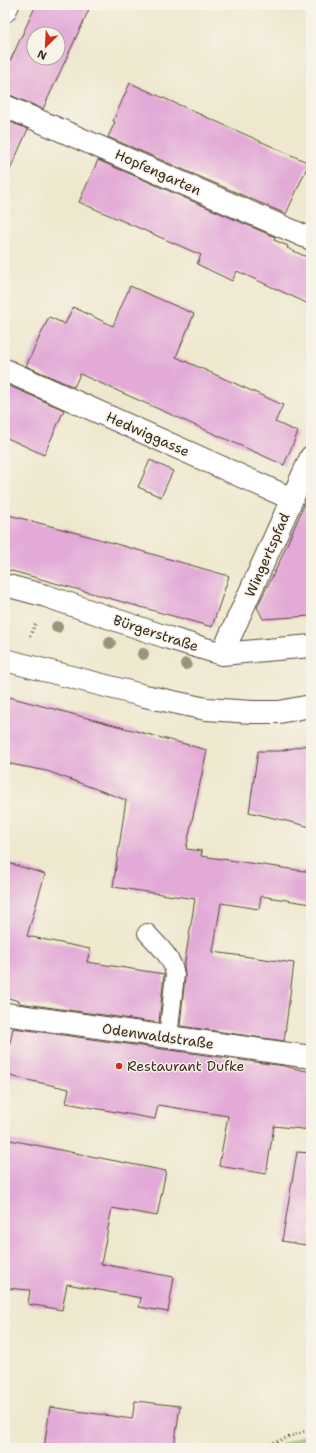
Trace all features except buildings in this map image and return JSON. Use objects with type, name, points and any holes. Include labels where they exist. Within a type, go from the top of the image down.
[{"type":"street","points":[[5,11],[8,5]]},
{"type":"street","name":"Hopfengarten","points":[[5,106],[311,239]]},
{"type":"street","name":"Hedwiggasse","points":[[5,370],[292,499]]},
{"type":"street","name":"Wingertspfad","points":[[222,654],[311,457]]},
{"type":"street","name":"Bürgerstraße","points":[[5,585],[46,596],[169,638],[222,654],[311,646]]},
{"type":"street","points":[[5,660],[145,696],[206,709],[279,712],[311,706]]},
{"type":"street","name":"Odenwaldstraße","points":[[5,1014],[311,1057]]},
{"type":"lane","points":[[147,933],[164,953],[174,968],[168,1037]]},
{"type":"path","points":[[258,1448],[311,1429]]},
{"type":"green space","points":[[311,1433],[311,1448],[274,1448]]},
{"type":"place","name":"Restaurant Dufke","points":[[119,1066]]}]
